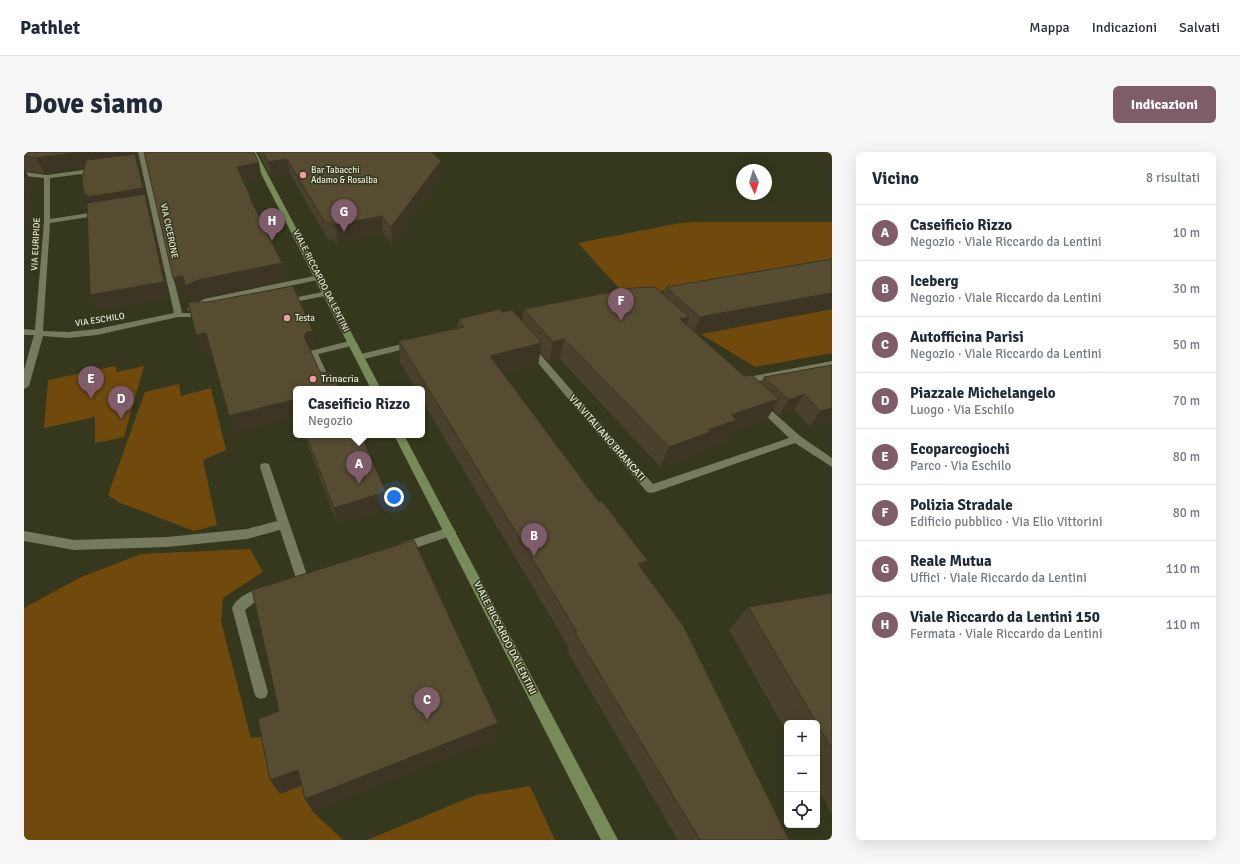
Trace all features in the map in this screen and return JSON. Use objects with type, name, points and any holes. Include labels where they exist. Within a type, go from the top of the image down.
[{"type":"main road","name":"VIALE RICCARDO DA LENTINI","points":[[253,152],[374,386]]},
{"type":"main road","name":"VIALE RICCARDO DA LENTINI","points":[[402,438],[610,840]]},
{"type":"street","name":"VIA CICERONE","points":[[141,152],[139,163],[154,204],[178,315]]},
{"type":"street","points":[[29,182],[43,177],[106,168]]},
{"type":"street","points":[[24,174],[43,177]]},
{"type":"street","name":"VIA EURIPIDE","points":[[24,386],[39,334],[47,222],[43,177]]},
{"type":"street","points":[[146,206],[154,204]]},
{"type":"street","points":[[47,222],[108,212]]},
{"type":"street","points":[[178,315],[207,301],[319,277]]},
{"type":"street","points":[[273,304],[327,293]]},
{"type":"street","points":[[178,315],[212,316]]},
{"type":"street","name":"VIA ESCHILO","points":[[24,332],[68,335],[97,332],[178,315]]},
{"type":"street","points":[[360,357],[426,341]]},
{"type":"street","name":"VIA VITALIANO BRANCATI","points":[[526,342],[652,489],[796,439]]},
{"type":"street","points":[[328,386],[313,353],[353,344]]},
{"type":"street","points":[[832,364],[734,380],[796,439],[832,463]]},
{"type":"street","points":[[265,467],[302,578]]},
{"type":"street","points":[[24,536],[74,545],[167,542],[247,534],[284,524]]},
{"type":"street","points":[[390,550],[450,532]]},
{"type":"street","points":[[289,582],[316,573]]},
{"type":"street","points":[[261,692],[238,608],[255,595],[276,587]]},
{"type":"shaded area","points":[[832,222],[832,262],[627,297],[578,243],[680,223]]},
{"type":"shaded area","points":[[832,309],[832,353],[755,367],[701,334]]},
{"type":"shaded area","points":[[115,366],[117,372],[144,366],[124,437],[95,443],[95,417],[44,428],[48,380]]},
{"type":"shaded area","points":[[179,384],[181,396],[211,388],[226,450],[203,460],[217,525],[194,531],[118,502],[108,495],[145,392]]},
{"type":"shaded area","points":[[250,549],[263,572],[223,598],[221,621],[251,738],[268,736],[306,784],[313,812],[343,840],[24,840],[24,608],[79,578],[141,554]]},
{"type":"shaded area","points":[[530,786],[555,840],[367,840],[476,795]]},
{"type":"building","points":[[24,152],[79,152],[36,158],[24,156]]},
{"type":"building","points":[[144,152],[254,152],[259,163],[237,167],[250,198],[282,263],[198,280],[185,286],[183,276],[173,278]]},
{"type":"building","points":[[263,152],[432,152],[441,161],[391,227],[382,216],[335,225],[324,221],[287,159],[268,162]]},
{"type":"building","points":[[135,154],[143,188],[87,197],[87,194],[84,195],[82,179],[86,160]]},
{"type":"building","points":[[145,194],[164,282],[90,295],[87,203]]},
{"type":"building","points":[[832,259],[832,293],[700,317],[666,287]]},
{"type":"building","points":[[293,286],[313,331],[307,332],[304,336],[320,372],[332,373],[338,386],[293,386],[293,400],[229,416],[206,333],[196,335],[188,302],[207,302]]},
{"type":"building","points":[[655,287],[689,317],[680,319],[744,376],[752,375],[779,399],[731,415],[737,420],[708,430],[710,432],[669,447],[564,339],[553,342],[524,309],[632,288]]},
{"type":"building","points":[[500,309],[502,312],[512,310],[542,343],[490,356],[599,502],[602,501],[648,561],[638,564],[684,627],[789,840],[700,840],[575,633],[577,632],[399,341],[464,327],[458,319]]},
{"type":"building","points":[[832,365],[832,408],[820,411],[804,394],[789,400],[764,377]]},
{"type":"building","points":[[307,438],[362,438],[386,492],[334,508]]},
{"type":"building","points":[[414,540],[498,723],[305,799],[298,770],[270,780],[258,719],[279,711],[252,590]]},
{"type":"building","points":[[832,593],[832,749],[820,729],[820,720],[815,720],[748,607]]},
{"type":"place","name":"Bar Tabacchi Adamo & Rosalba","points":[[303,175]]},
{"type":"place","name":"Reale Mutua","points":[[344,232]]},
{"type":"place","name":"Viale Riccardo da Lentini 150","points":[[272,241]]},
{"type":"place","name":"Testa","points":[[287,318]]},
{"type":"place","name":"Polizia Stradale","points":[[621,321]]},
{"type":"place","name":"Trinacria","points":[[313,379]]},
{"type":"place","name":"Ecoparcogiochi","points":[[91,399]]},
{"type":"place","name":"Piazzale Michelangelo","points":[[121,419]]},
{"type":"place","name":"Caseificio Rizzo","points":[[359,484]]},
{"type":"place","name":"Iceberg","points":[[534,556]]},
{"type":"place","name":"Autofficina Parisi","points":[[427,720]]}]
